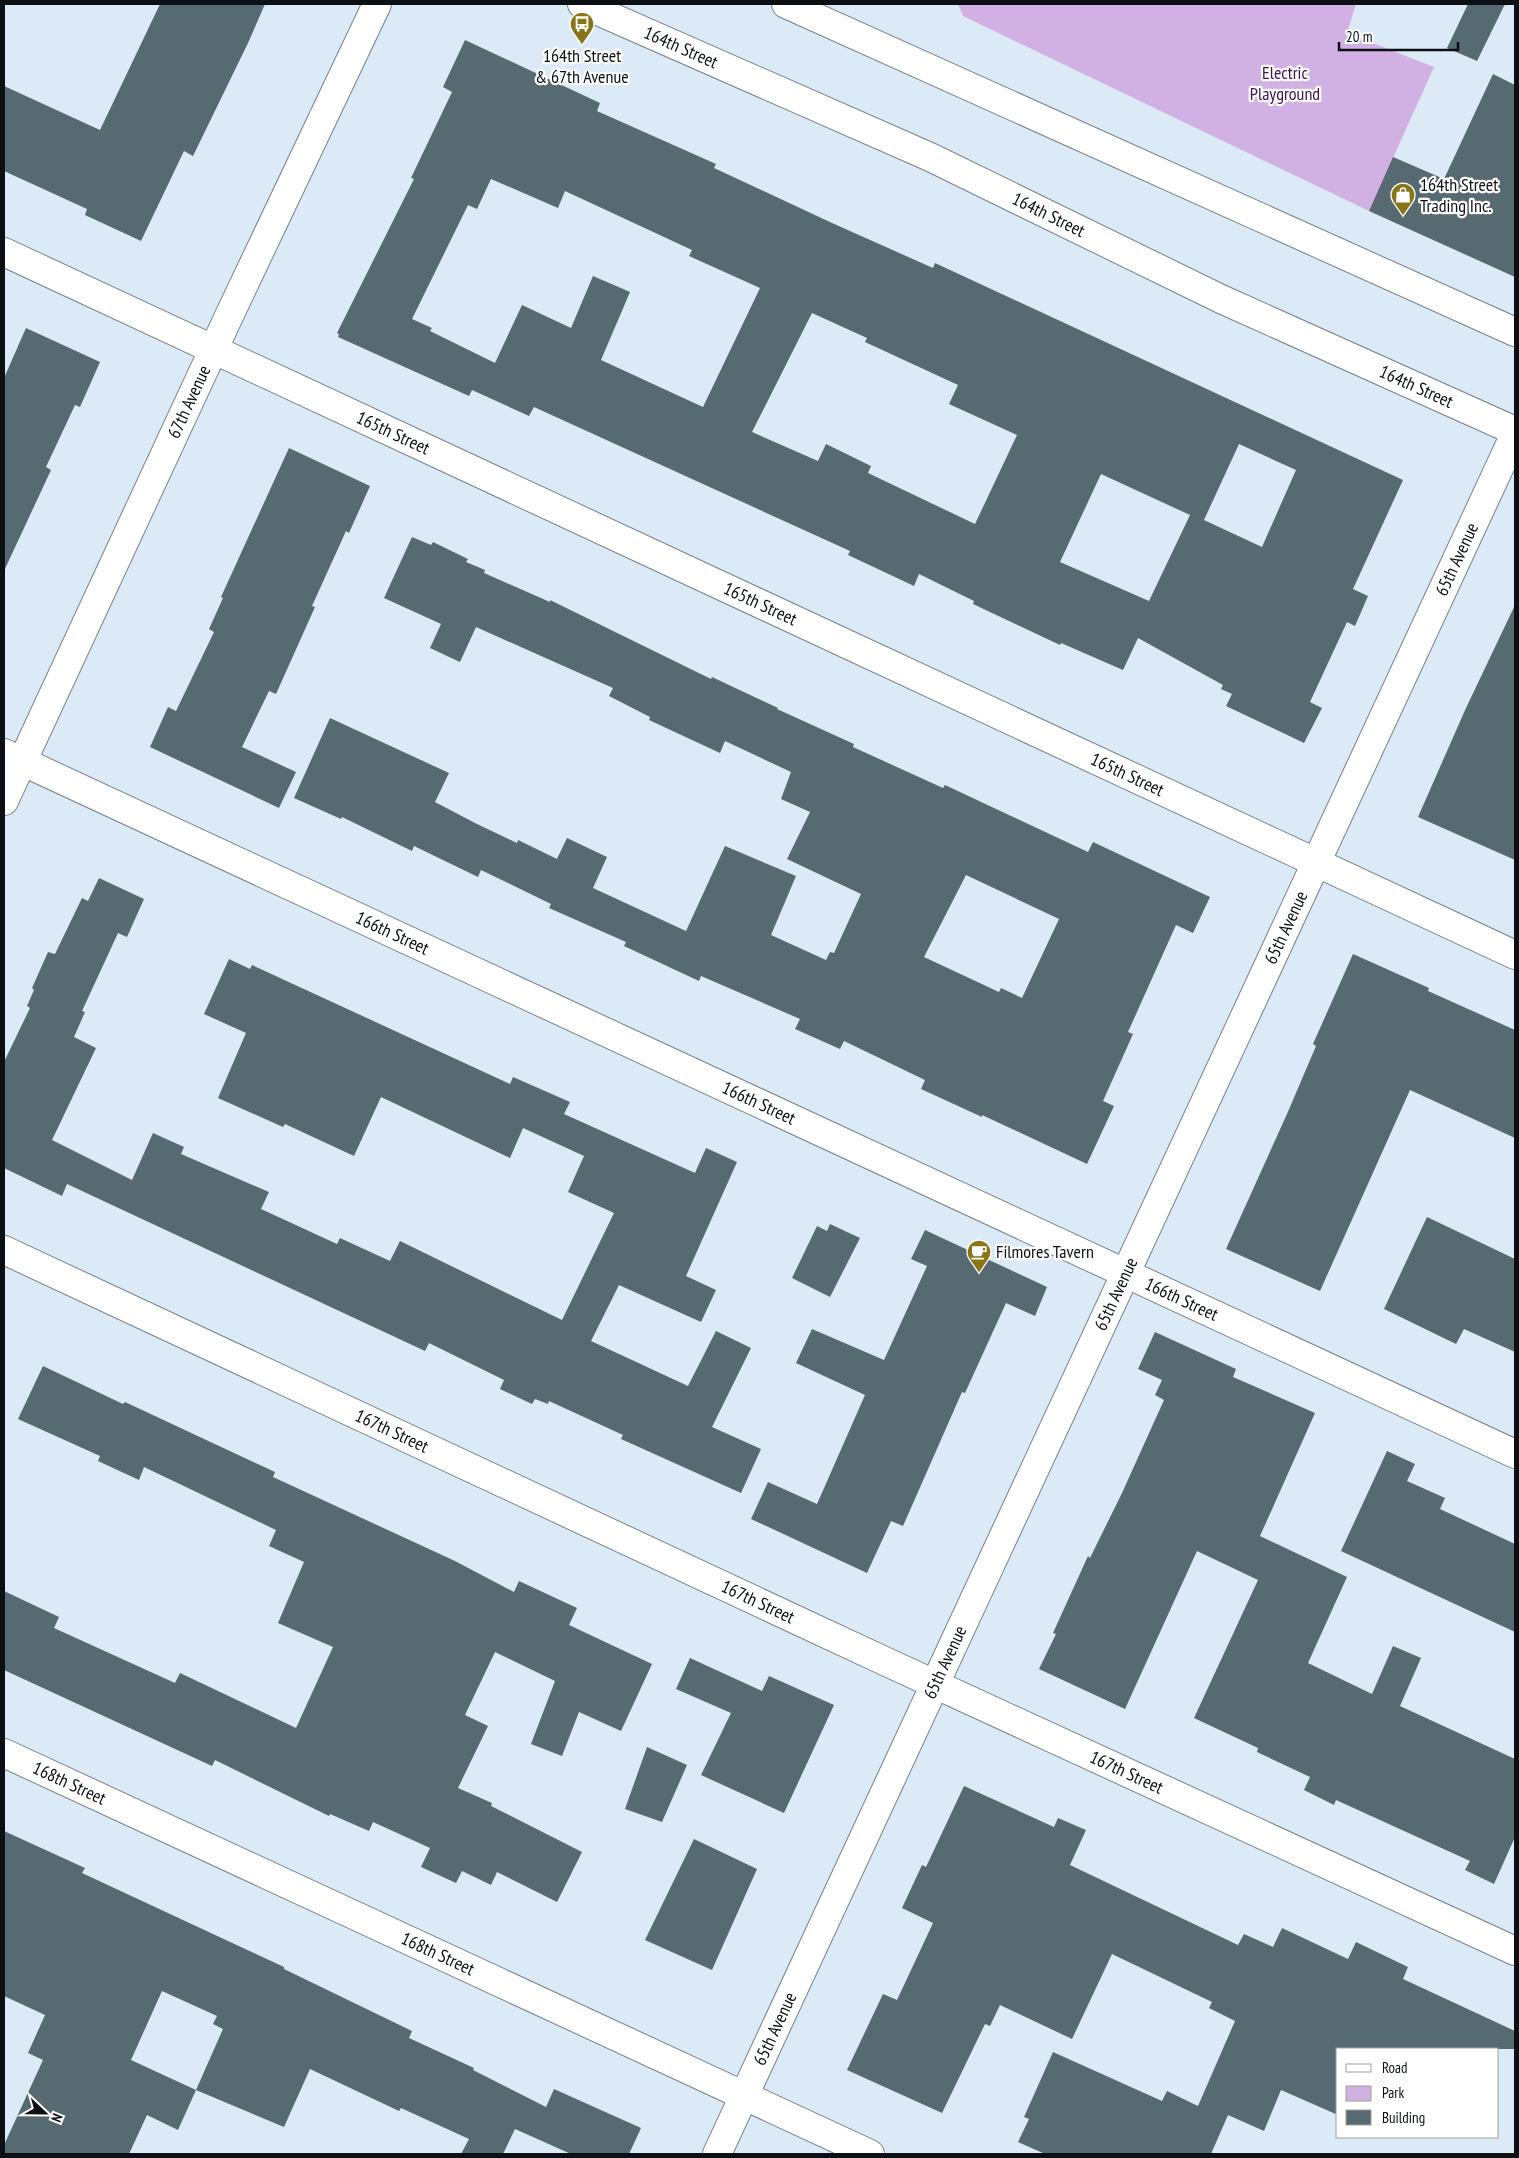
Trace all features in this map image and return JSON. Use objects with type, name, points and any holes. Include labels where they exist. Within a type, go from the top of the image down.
[{"type":"street","name":"67th Avenue","points":[[4,801],[13,757],[213,349],[377,4]]},
{"type":"street","name":"164th Street","points":[[582,4],[930,157],[1221,299],[1515,433]]},
{"type":"street","points":[[786,4],[1515,332]]},
{"type":"street","name":"165th Street","points":[[4,252],[1515,955]]},
{"type":"street","name":"65th Avenue","points":[[717,2154],[1515,433]]},
{"type":"street","name":"166th Street","points":[[13,757],[1515,1454]]},
{"type":"street","name":"167th Street","points":[[4,1250],[1515,1952]]},
{"type":"street","name":"168th Street","points":[[4,1752],[870,2154]]},
{"type":"green space","name":"Electric Playground","points":[[958,4],[1356,4],[1347,33],[1434,67],[1369,211],[963,16]]},
{"type":"building","points":[[160,4],[265,4],[193,156],[184,151],[141,241],[85,215],[87,209],[4,171],[4,86],[100,130]]},
{"type":"building","points":[[1468,4],[1505,4],[1477,61],[1447,48]]},
{"type":"building","points":[[465,40],[600,103],[597,111],[716,164],[714,168],[933,268],[935,263],[1403,480],[1353,589],[1368,596],[1355,626],[1347,622],[1310,702],[1322,708],[1304,743],[1226,706],[1232,694],[1221,689],[1223,685],[1138,638],[1123,670],[1061,643],[1060,645],[973,604],[974,601],[919,574],[914,586],[848,555],[850,551],[534,407],[529,416],[472,390],[469,396],[338,337],[339,334],[337,333],[414,179],[411,178],[452,92],[443,87]],"holes":[[[491,179],[558,208],[565,191],[692,250],[689,256],[760,288],[703,407],[601,360],[630,292],[593,276],[571,328],[522,305],[495,363],[430,331],[432,328],[412,319],[468,205],[477,209]],[[812,313],[867,338],[865,342],[958,385],[949,404],[1017,435],[975,524],[868,473],[871,466],[826,444],[818,461],[752,432]],[[1239,444],[1296,470],[1262,547],[1204,520]],[[1101,474],[1190,515],[1149,601],[1060,562]]]},
{"type":"building","points":[[1493,74],[1515,85],[1515,277],[1369,211],[1393,157],[1444,179]]},
{"type":"building","points":[[26,328],[100,362],[80,407],[75,405],[46,467],[51,470],[4,571],[4,378]]},
{"type":"building","points":[[289,448],[370,486],[349,533],[346,531],[312,606],[315,607],[276,694],[269,691],[242,747],[296,772],[279,808],[150,747],[168,707],[176,711],[214,632],[209,629],[223,598],[221,597]]},
{"type":"building","points":[[412,537],[431,545],[433,542],[468,559],[466,562],[485,570],[484,573],[550,602],[550,600],[711,679],[712,677],[854,744],[853,747],[943,788],[945,785],[1088,852],[1093,842],[1210,897],[1193,933],[1176,925],[1128,1032],[1133,1034],[1103,1101],[1114,1106],[1087,1164],[921,1089],[925,1080],[844,1041],[840,1049],[795,1029],[800,1019],[701,976],[699,981],[624,946],[626,942],[549,908],[551,904],[481,870],[478,877],[414,846],[412,851],[342,817],[341,819],[294,798],[330,718],[449,773],[435,802],[475,823],[517,843],[518,840],[557,859],[567,838],[607,857],[593,888],[686,931],[725,846],[796,876],[771,935],[826,960],[830,952],[834,953],[861,894],[787,859],[810,812],[781,799],[791,772],[725,741],[720,753],[649,720],[650,717],[609,696],[613,688],[476,627],[460,662],[430,648],[441,624],[384,598]],"holes":[[[966,875],[1059,919],[1022,998],[1001,988],[999,992],[924,957]]]},
{"type":"building","points":[[1515,605],[1515,860],[1418,817],[1466,708]]},
{"type":"building","points":[[99,878],[144,899],[127,937],[118,933],[82,1011],[85,1012],[74,1037],[96,1048],[52,1140],[132,1180],[153,1133],[184,1147],[181,1154],[269,1192],[261,1209],[337,1244],[340,1238],[390,1261],[400,1241],[562,1320],[614,1213],[568,1192],[584,1156],[523,1128],[510,1158],[381,1097],[354,1156],[285,1124],[283,1127],[218,1098],[246,1033],[204,1014],[229,959],[250,969],[252,965],[510,1084],[513,1077],[570,1102],[564,1114],[695,1173],[706,1148],[737,1162],[686,1276],[716,1290],[701,1322],[619,1285],[591,1341],[688,1386],[716,1331],[751,1348],[712,1427],[761,1449],[741,1493],[621,1439],[623,1435],[549,1401],[548,1404],[535,1399],[532,1404],[500,1389],[504,1380],[429,1343],[425,1351],[67,1184],[62,1196],[4,1168],[4,1062],[30,1008],[27,1006],[34,990],[32,988],[48,952],[55,954],[82,898],[88,901]]},
{"type":"building","points":[[1353,954],[1429,988],[1428,991],[1515,1030],[1515,1138],[1410,1090],[1320,1291],[1226,1249],[1287,1114],[1316,1046],[1313,1044]]},
{"type":"building","points":[[1427,1217],[1515,1259],[1515,1352],[1464,1329],[1456,1344],[1384,1309]]},
{"type":"building","points":[[830,1224],[860,1238],[830,1297],[792,1278],[817,1226],[827,1231]]},
{"type":"building","points":[[925,1230],[1047,1287],[1035,1316],[1006,1303],[965,1393],[962,1392],[903,1526],[891,1521],[867,1573],[751,1519],[768,1482],[817,1504],[865,1395],[796,1363],[812,1329],[884,1360],[927,1266],[911,1259]]},
{"type":"building","points":[[1155,1332],[1236,1369],[1233,1377],[1315,1413],[1260,1536],[1347,1577],[1308,1663],[1372,1694],[1393,1646],[1421,1658],[1400,1706],[1515,1759],[1515,1837],[1494,1884],[1465,1870],[1470,1861],[1336,1800],[1334,1805],[1304,1790],[1310,1777],[1257,1752],[1258,1748],[1194,1718],[1258,1580],[1197,1551],[1125,1709],[1039,1669],[1056,1634],[1053,1633],[1088,1556],[1090,1558],[1122,1493],[1164,1400],[1155,1395],[1162,1380],[1138,1369]]},
{"type":"building","points":[[43,1366],[275,1472],[273,1477],[455,1561],[514,1592],[519,1581],[577,1608],[569,1625],[652,1664],[621,1731],[579,1712],[562,1756],[531,1744],[555,1681],[495,1652],[465,1715],[488,1726],[458,1788],[492,1803],[491,1806],[582,1852],[557,1902],[497,1872],[491,1885],[462,1871],[456,1883],[421,1867],[430,1848],[373,1822],[369,1831],[330,1814],[329,1816],[215,1760],[212,1766],[4,1670],[4,1591],[59,1617],[54,1628],[175,1683],[180,1673],[296,1728],[333,1647],[278,1623],[304,1562],[269,1546],[276,1530],[144,1467],[139,1480],[98,1461],[100,1456],[18,1419]]},
{"type":"building","points":[[1387,1451],[1415,1464],[1407,1481],[1445,1498],[1440,1509],[1515,1544],[1515,1632],[1341,1551]]},
{"type":"building","points":[[690,1658],[762,1691],[769,1676],[834,1705],[784,1813],[701,1775],[731,1713],[676,1689]]},
{"type":"building","points":[[647,1747],[687,1765],[662,1822],[625,1809]]},
{"type":"building","points":[[964,1786],[1054,1827],[1058,1818],[1086,1830],[1070,1865],[1238,1945],[1244,1934],[1273,1947],[1282,1928],[1348,1959],[1356,1942],[1408,1967],[1403,1979],[1515,2031],[1515,2049],[1336,2048],[1336,2114],[1281,2090],[1264,2131],[1228,2115],[1211,2154],[1045,2154],[1018,2142],[1029,2119],[1024,2117],[1053,2052],[1162,2101],[1167,2091],[1198,2106],[1235,2021],[1209,2008],[1212,2002],[1112,1954],[1072,2039],[1000,2005],[990,2026],[985,2024],[942,2113],[847,2070],[883,1994],[897,2000],[933,1923],[902,1908],[922,1865],[926,1867]]},
{"type":"building","points":[[4,1831],[85,1868],[82,1873],[284,1967],[284,1969],[412,2031],[409,2038],[474,2068],[473,2070],[546,2107],[554,2089],[641,2128],[629,2154],[571,2154],[515,2129],[503,2154],[461,2154],[469,2139],[401,2108],[399,2111],[310,2069],[284,2127],[196,2090],[178,2130],[147,2115],[129,2154],[4,2154],[4,2145],[43,2060],[28,2053],[45,2015],[4,1996]],"holes":[[[162,1991],[217,2016],[213,2024],[223,2029],[196,2090],[131,2060]]]},
{"type":"building","points":[[694,1839],[757,1869],[712,1970],[645,1940]]},
{"type":"place","name":"164th Street & 67th Avenue","points":[[582,45]]},
{"type":"place","name":"164th Street Trading Inc.","points":[[1403,216]]},
{"type":"place","name":"Filmores Tavern","points":[[979,1273]]}]
